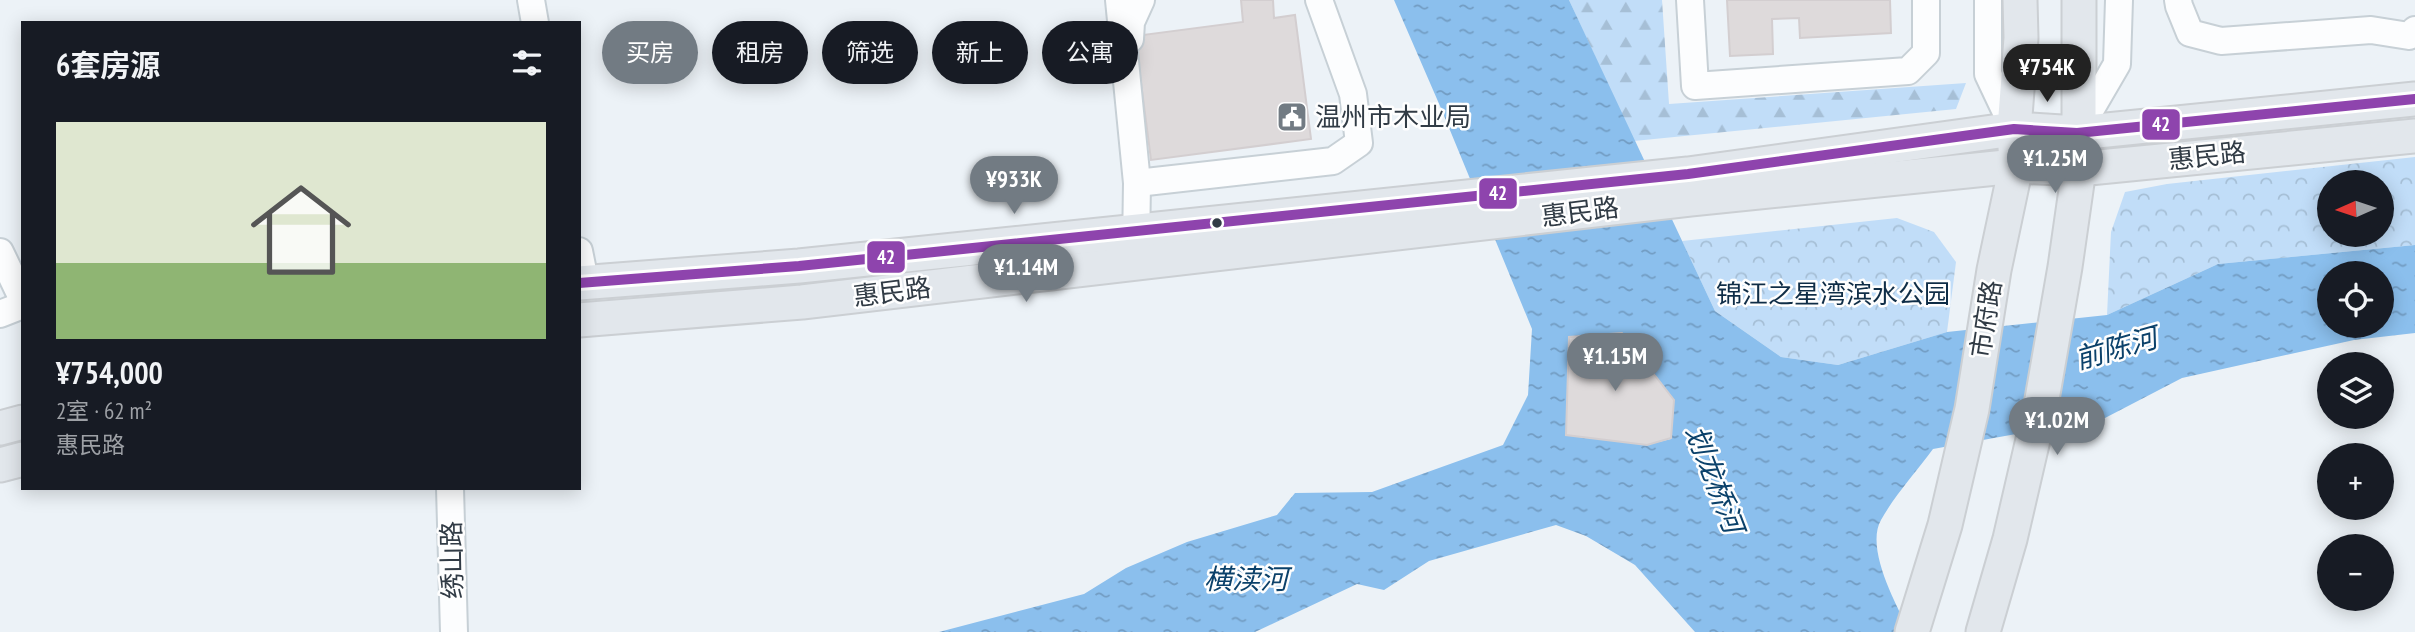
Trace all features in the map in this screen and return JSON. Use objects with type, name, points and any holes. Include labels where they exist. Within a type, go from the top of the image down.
[{"type":"main road","name":"市府路","points":[[1912,632],[1945,526],[1972,409],[1994,270],[2016,166],[2014,130],[2021,38],[2020,0]]},
{"type":"main road","points":[[1983,632],[2010,539],[2041,405],[2079,169],[2079,0]]},
{"type":"main road","name":"惠民路","points":[[1689,187],[2014,130],[2077,132],[2415,99]]},
{"type":"main road","name":"惠民路","points":[[581,272],[799,266],[1136,231],[1459,212],[1689,187],[2016,166],[2079,169],[2415,136]]},
{"type":"main road","name":"惠民路","points":[[581,320],[802,302],[1136,264],[1459,212]]},
{"type":"main road","points":[[0,428],[21,423]]},
{"type":"main road","points":[[0,465],[21,460]]},
{"type":"street","points":[[531,0],[535,21]]},
{"type":"street","points":[[1119,0],[1137,183],[1136,264]]},
{"type":"street","points":[[1129,100],[1131,22],[1142,0]]},
{"type":"street","points":[[1137,183],[1333,161],[1359,143],[1353,94],[1319,0]]},
{"type":"street","points":[[1690,0],[1695,86],[1908,71],[1926,53],[1926,0]]},
{"type":"street","points":[[1988,0],[1988,74],[2014,130]]},
{"type":"street","points":[[2077,132],[2117,64],[2119,0]]},
{"type":"street","points":[[2178,0],[2190,33],[2221,41],[2371,30],[2409,36],[2415,30]]},
{"type":"street","points":[[0,252],[21,299]]},
{"type":"street","points":[[0,314],[21,304]]},
{"type":"street","name":"绣山路","points":[[450,490],[454,632]]},
{"type":"green space","points":[[1569,0],[1662,0],[1669,104],[1966,83],[1956,109],[1634,141]]},
{"type":"green space","points":[[2415,157],[2415,245],[2218,264],[2107,315],[2111,232],[2125,192],[2167,184]]},
{"type":"green space","name":"锦江之星湾滨水公园","points":[[1897,218],[1934,232],[1956,262],[1947,332],[1838,365],[1781,357],[1715,311],[1682,241]]},
{"type":"water","points":[[1394,0],[1569,0],[1715,311],[1781,357],[1838,365],[1947,332],[2107,315],[2218,264],[2415,245],[2415,333],[2394,335],[2394,261],[2317,261],[2317,338],[2371,338],[2182,378],[2105,418],[1933,449],[1893,502],[1881,520],[1877,532],[1879,561],[1910,632],[1695,632],[1635,565],[1586,536],[1556,525],[1429,561],[1384,590],[1357,584],[1255,632],[939,632],[1084,594],[1126,568],[1187,542],[1277,515],[1295,493],[1372,492],[1503,445],[1528,395],[1532,329]],"holes":[[[1622,333],[1674,400],[1671,439],[1646,445],[1566,435],[1569,338]]]},
{"type":"building","points":[[1241,0],[1273,0],[1274,18],[1295,15],[1311,139],[1151,160],[1138,59],[1138,36],[1243,22]]},
{"type":"building","points":[[1727,0],[1890,0],[1891,33],[1800,38],[1799,18],[1772,19],[1773,54],[1730,56]]},
{"type":"building","points":[[1622,333],[1674,400],[1671,438],[1647,445],[1566,435],[1569,337]]},
{"type":"transit line","name":"42","points":[[581,283],[799,266],[1688,174],[2014,129],[2077,133],[2415,99]]},
{"type":"place","name":"温州市木业局","points":[[1292,117]]},
{"type":"water label","name":"前陈河","points":[[2116,348]]},
{"type":"water label","name":"划龙桥河","points":[[1715,479]]},
{"type":"water label","name":"横渎河","points":[[1246,579]]}]
